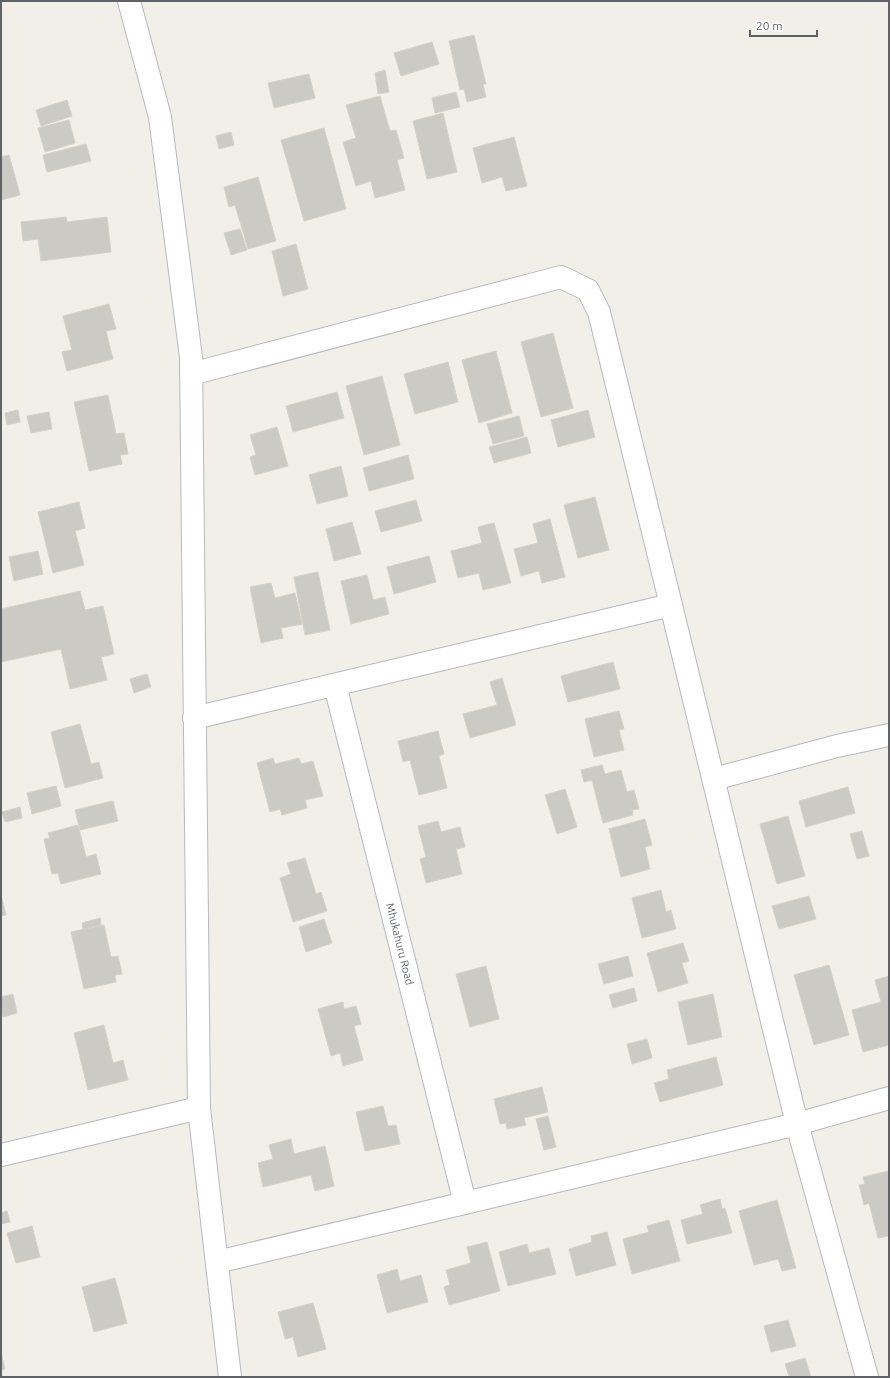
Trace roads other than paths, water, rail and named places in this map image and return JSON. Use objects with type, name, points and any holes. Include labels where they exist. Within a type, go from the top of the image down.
[{"type":"street","points":[[129,1],[160,117],[190,350],[199,1108],[230,1377]]},
{"type":"street","points":[[191,374],[561,276],[588,290],[599,312],[797,1124],[867,1377]]},
{"type":"street","points":[[194,718],[671,605]]},
{"type":"street","name":"Mhukahuru Road","points":[[335,685],[465,1203]]},
{"type":"street","points":[[714,779],[837,746],[889,735]]},
{"type":"street","points":[[217,1262],[797,1124],[889,1098]]},
{"type":"street","points":[[1,1155],[199,1108]]}]
